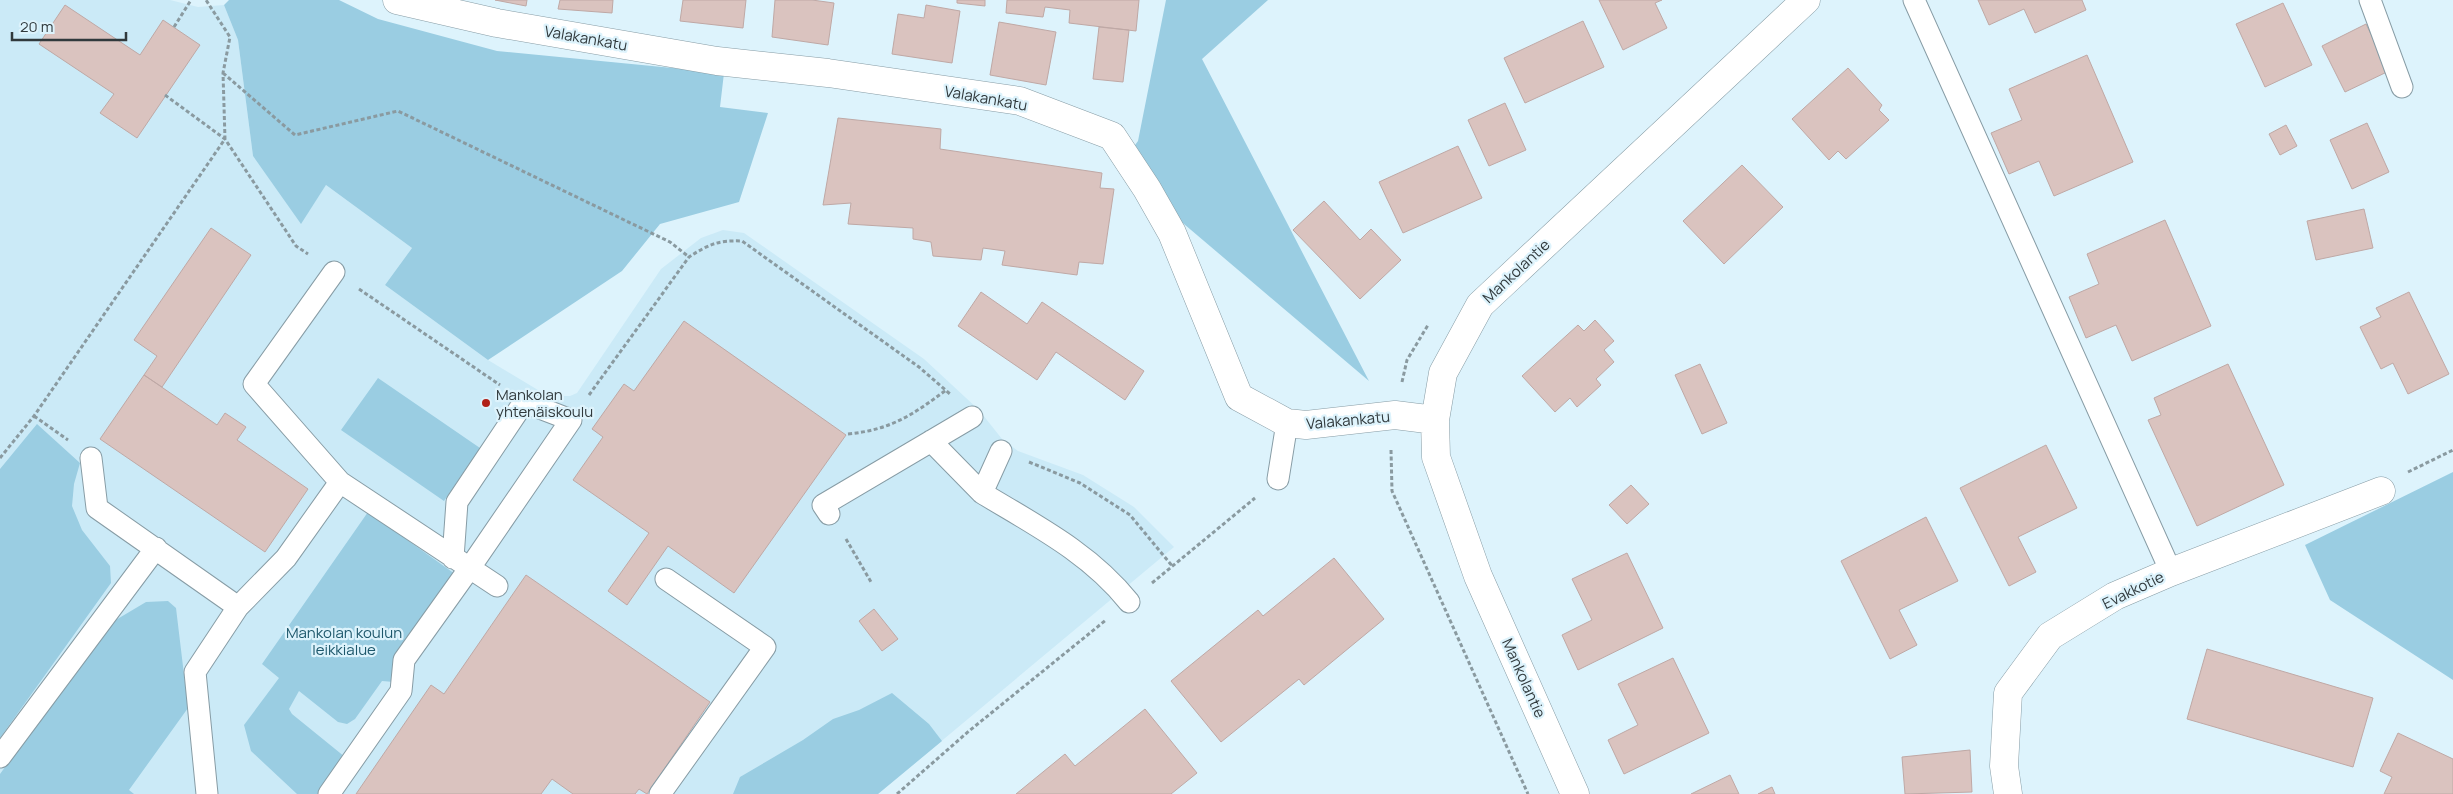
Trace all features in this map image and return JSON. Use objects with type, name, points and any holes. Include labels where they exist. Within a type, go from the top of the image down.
[{"type":"street","name":"Valakankatu","points":[[397,0],[497,23],[717,61],[828,73],[1020,101],[1112,136],[1147,189],[1172,233],[1239,397],[1287,423],[1306,425],[1395,415],[1435,420]]},
{"type":"street","name":"Mankolantie","points":[[1575,794],[1478,576],[1436,457],[1435,420],[1443,372],[1480,305],[1806,0]]},
{"type":"street","name":"Evakkotie","points":[[2008,794],[2004,766],[2008,694],[2050,636],[2115,596],[2171,572],[2381,491]]},
{"type":"lane","points":[[1914,0],[2171,572]]},
{"type":"lane","points":[[2370,0],[2402,87]]},
{"type":"lane","points":[[334,272],[254,384],[340,482],[497,586]]},
{"type":"lane","points":[[329,794],[401,691],[404,660],[461,563],[571,420],[524,402],[458,502],[461,563]]},
{"type":"lane","points":[[829,514],[823,505],[972,417]]},
{"type":"lane","points":[[1278,479],[1287,423]]},
{"type":"lane","points":[[931,440],[982,493],[1075,549],[1113,582],[1129,602]]},
{"type":"lane","points":[[982,493],[1001,451]]},
{"type":"lane","points":[[91,458],[97,508],[238,606]]},
{"type":"lane","points":[[207,794],[195,672],[238,606],[286,558],[340,482]]},
{"type":"lane","points":[[0,757],[156,548]]},
{"type":"lane","points":[[660,794],[765,647],[666,579]]},
{"type":"path","points":[[174,27],[191,0]]},
{"type":"path","points":[[0,458],[34,416],[225,140],[223,73],[230,37],[206,0]]},
{"type":"path","points":[[223,73],[294,135],[398,111],[670,242],[689,257]]},
{"type":"path","points":[[166,95],[225,140],[296,246],[524,402]]},
{"type":"path","points":[[571,420],[689,257],[706,246],[723,240],[742,241],[919,367],[946,390],[972,417]]},
{"type":"path","points":[[1431,322],[1407,360],[1395,415],[1391,448],[1392,491],[1528,794]]},
{"type":"path","points":[[848,434],[882,429],[926,405],[946,390]]},
{"type":"path","points":[[34,416],[67,439]]},
{"type":"path","points":[[2381,491],[2416,466],[2453,450]]},
{"type":"path","points":[[1001,451],[1080,482],[1130,515],[1173,567]]},
{"type":"path","points":[[847,540],[871,582]]},
{"type":"path","points":[[905,788],[908,794]]},
{"type":"shaded area","name":"Mankolan yhtenäiskoulu","points":[[0,0],[170,0],[198,7],[224,5],[238,40],[253,156],[301,223],[326,185],[412,248],[385,285],[488,360],[538,390],[557,396],[570,396],[577,393],[661,269],[701,238],[723,230],[744,233],[924,359],[979,410],[1002,439],[1018,451],[1083,475],[1134,507],[1174,547],[878,794],[0,794]]},
{"type":"green space","points":[[229,0],[339,0],[378,19],[497,51],[724,73],[720,107],[768,113],[739,202],[660,224],[622,271],[488,360],[385,285],[412,248],[326,185],[301,224],[253,156],[238,40],[224,5]]},
{"type":"green space","points":[[1166,0],[1268,0],[1202,59],[1369,381],[1118,168],[1138,141]]},
{"type":"green space","points":[[378,378],[480,448],[444,501],[341,430]]},
{"type":"green space","points":[[37,424],[80,463],[74,484],[72,506],[82,530],[110,566],[111,583],[0,738],[0,469]]},
{"type":"green space","points":[[2453,472],[2453,680],[2330,600],[2305,545]]},
{"type":"green space","name":"Mankolan koulun leikkialue","points":[[368,512],[455,574],[394,682],[382,681],[355,719],[347,724],[338,722],[299,691],[289,709],[292,714],[345,757],[320,794],[297,794],[251,751],[244,725],[279,678],[262,664]]},
{"type":"green space","points":[[168,601],[176,608],[188,708],[129,790],[134,794],[0,794],[0,774],[109,624],[146,602]]},
{"type":"green space","points":[[892,693],[929,724],[942,741],[878,794],[733,794],[740,777],[803,740],[833,719],[859,710]]},
{"type":"building","points":[[495,0],[527,0],[526,6]]},
{"type":"building","points":[[560,0],[613,0],[612,13],[558,9]]},
{"type":"building","points":[[683,0],[746,0],[743,28],[680,21]]},
{"type":"building","points":[[775,0],[812,0],[834,3],[828,45],[772,37]]},
{"type":"building","points":[[957,0],[985,0],[985,6],[957,3]]},
{"type":"building","points":[[1007,0],[1139,0],[1136,31],[1069,23],[1070,10],[1045,7],[1043,17],[1006,13]]},
{"type":"building","points":[[1599,0],[1662,0],[1655,3],[1667,28],[1623,50]]},
{"type":"building","points":[[1978,0],[2082,0],[2086,10],[2035,33],[2024,9],[1989,25]]},
{"type":"building","points":[[2283,3],[2312,65],[2265,87],[2236,24]]},
{"type":"building","points":[[65,5],[140,55],[163,20],[200,45],[137,138],[100,113],[114,94],[39,44]]},
{"type":"building","points":[[926,5],[960,11],[952,63],[892,54],[898,14],[924,18]]},
{"type":"building","points":[[1583,21],[1604,67],[1525,103],[1504,58]]},
{"type":"building","points":[[999,22],[1056,32],[1046,85],[990,75]]},
{"type":"building","points":[[2366,24],[2389,71],[2345,92],[2322,46]]},
{"type":"building","points":[[1099,27],[1129,30],[1123,82],[1093,79]]},
{"type":"building","points":[[2087,55],[2133,162],[2054,196],[2039,161],[2009,174],[1991,133],[2022,120],[2009,89]]},
{"type":"building","points":[[1848,68],[1882,105],[1879,110],[1889,120],[1846,159],[1838,151],[1829,160],[1792,119]]},
{"type":"building","points":[[1505,103],[1526,150],[1489,166],[1468,120]]},
{"type":"building","points":[[838,118],[941,129],[940,149],[1102,173],[1100,188],[1114,189],[1103,264],[1079,262],[1077,275],[1002,265],[1005,251],[983,248],[981,260],[933,256],[931,242],[913,239],[913,228],[848,224],[851,203],[823,205]]},
{"type":"building","points":[[2367,123],[2389,172],[2352,189],[2330,140]]},
{"type":"building","points":[[2286,125],[2297,146],[2280,155],[2269,134]]},
{"type":"building","points":[[1458,146],[1482,198],[1403,233],[1379,182]]},
{"type":"building","points":[[1742,165],[1783,207],[1724,264],[1683,221]]},
{"type":"building","points":[[1324,201],[1360,240],[1371,229],[1401,260],[1360,299],[1293,230]]},
{"type":"building","points":[[2364,209],[2373,248],[2316,260],[2307,221]]},
{"type":"building","points":[[2165,220],[2211,326],[2132,361],[2116,325],[2086,338],[2069,297],[2099,284],[2087,254]]},
{"type":"building","points":[[211,228],[251,255],[162,387],[144,375],[157,356],[134,340]]},
{"type":"building","points":[[981,292],[1027,324],[1042,302],[1144,371],[1125,400],[1056,352],[1037,380],[958,326]]},
{"type":"building","points":[[2409,292],[2449,374],[2408,394],[2393,363],[2381,369],[2360,327],[2381,317],[2376,308]]},
{"type":"building","points":[[1595,320],[1614,341],[1604,350],[1614,362],[1596,379],[1601,385],[1577,407],[1570,398],[1555,412],[1522,376],[1578,325],[1584,331]]},
{"type":"building","points":[[684,321],[846,435],[734,593],[668,546],[627,605],[608,591],[649,533],[573,480],[603,437],[592,429],[624,384],[634,391]]},
{"type":"building","points":[[1700,364],[1727,423],[1702,434],[1675,375]]},
{"type":"building","points":[[2228,364],[2284,485],[2197,526],[2148,420],[2161,415],[2154,398]]},
{"type":"building","points":[[144,375],[217,425],[225,413],[246,427],[237,440],[308,489],[265,552],[100,439]]},
{"type":"building","points":[[2046,445],[2077,508],[2018,537],[2036,572],[2009,586],[1960,488]]},
{"type":"building","points":[[1631,485],[1649,504],[1627,524],[1609,505]]},
{"type":"building","points":[[1926,517],[1958,581],[1899,610],[1917,645],[1890,659],[1841,561]]},
{"type":"building","points":[[1627,553],[1663,628],[1578,670],[1562,635],[1592,620],[1572,579]]},
{"type":"building","points":[[1334,558],[1384,619],[1304,685],[1299,679],[1221,742],[1171,681],[1258,610],[1263,616]]},
{"type":"building","points":[[526,575],[710,702],[647,794],[639,789],[635,794],[573,794],[552,779],[541,794],[356,794],[431,685],[444,694]]},
{"type":"building","points":[[874,609],[898,639],[882,651],[859,621]]},
{"type":"building","points":[[2207,649],[2373,698],[2353,767],[2187,719]]},
{"type":"building","points":[[1673,658],[1709,733],[1624,774],[1608,740],[1638,725],[1618,684]]},
{"type":"building","points":[[1145,709],[1197,773],[1171,794],[1016,794],[1065,754],[1075,766]]},
{"type":"building","points":[[2398,733],[2453,759],[2453,794],[2384,794],[2392,777],[2380,771]]},
{"type":"building","points":[[1970,750],[1972,792],[1905,794],[1902,757]]},
{"type":"building","points":[[1730,775],[1739,794],[1691,794]]},
{"type":"building","points":[[1772,787],[1775,794],[1758,794]]},
{"type":"place","name":"Mankolan yhtenäiskoulu","points":[[486,403]]}]
